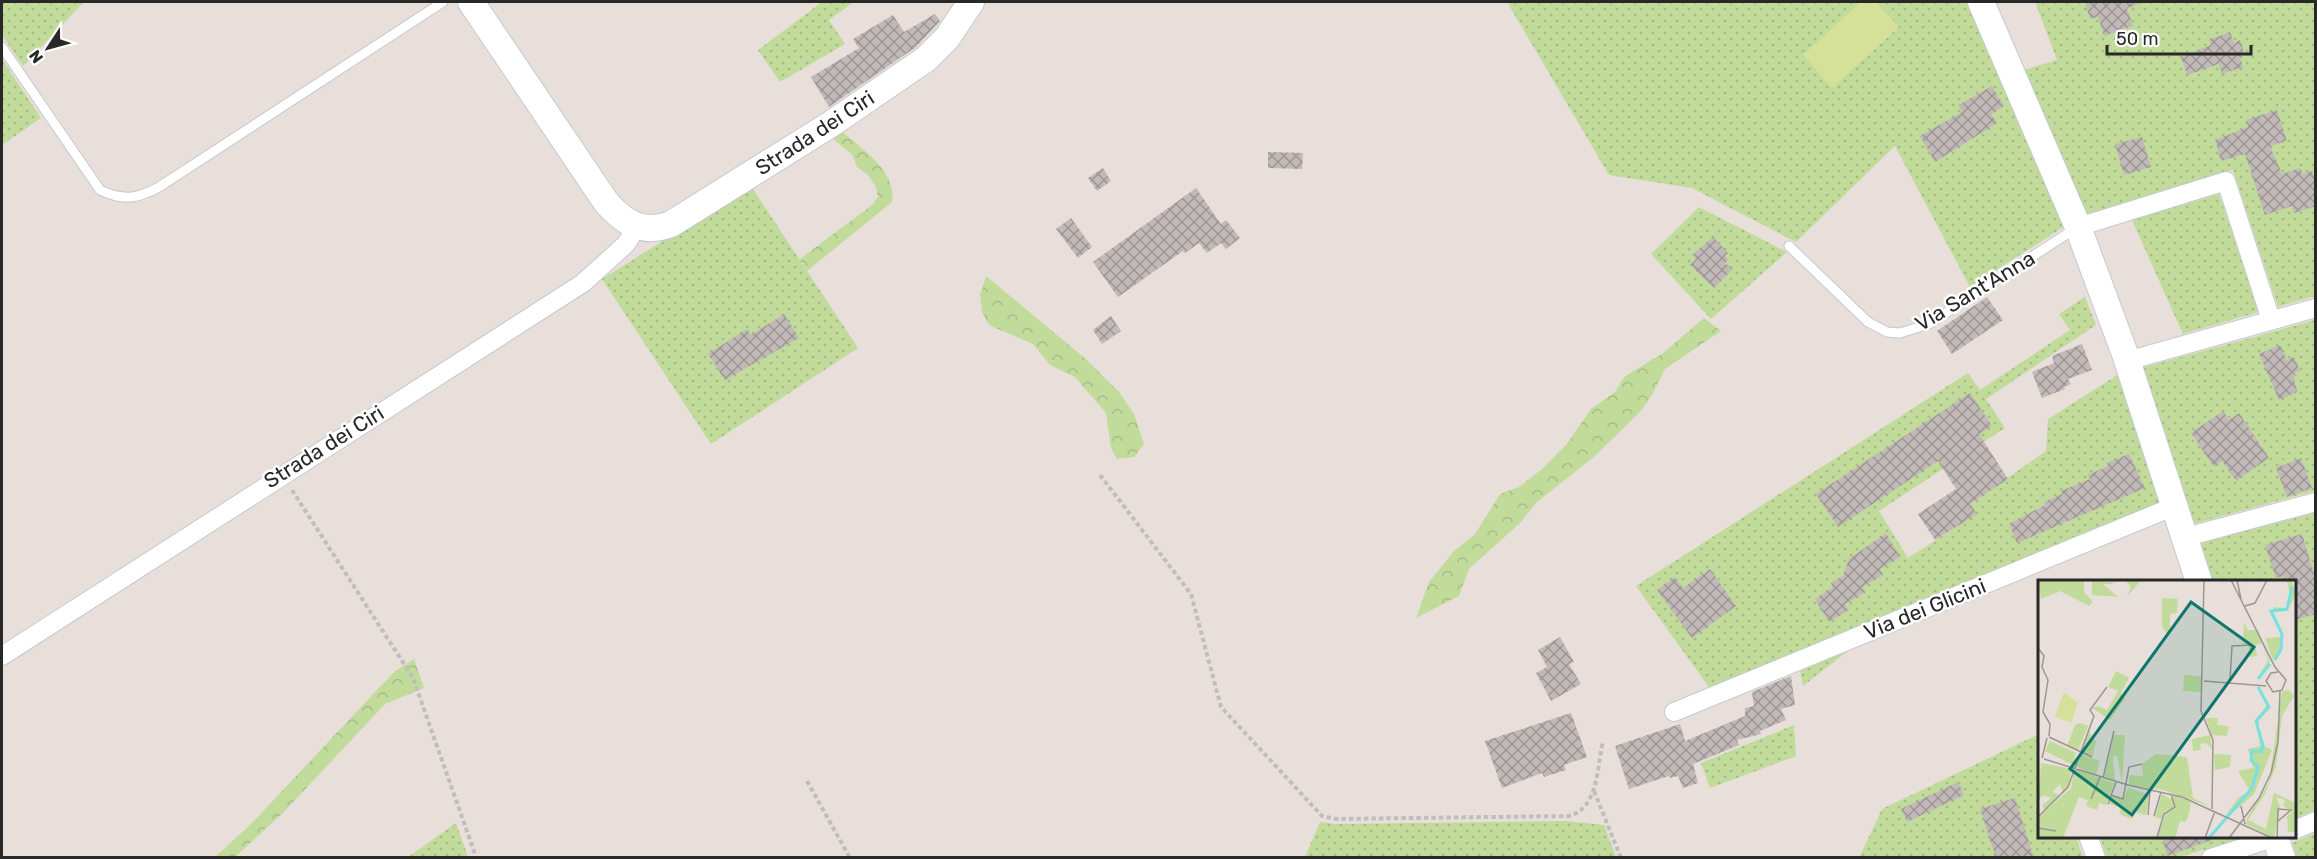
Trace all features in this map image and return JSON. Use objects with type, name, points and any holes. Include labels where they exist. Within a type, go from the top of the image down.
[{"type":"street","points":[[471,2],[606,202],[620,217],[637,227]]},
{"type":"street","name":"Strada dei Ciri","points":[[2,656],[282,474],[583,283],[626,244],[637,227],[654,229],[671,224],[887,87],[939,47],[971,2]]},
{"type":"street","points":[[1981,2],[2078,227],[2127,361],[2198,580]]},
{"type":"street","name":"Via Sant'Anna","points":[[2078,227],[2226,181],[2271,320]]},
{"type":"street","points":[[2127,361],[2316,308]]},
{"type":"street","points":[[2186,537],[2316,502]]},
{"type":"street","name":"Via dei Glicini","points":[[1674,712],[2175,506]]},
{"type":"street","points":[[2296,832],[2316,821]]},
{"type":"street","points":[[2088,838],[2096,858]]},
{"type":"street","points":[[2211,858],[2281,840]]},
{"type":"lane","points":[[2,46],[94,183],[100,190],[126,200],[143,196],[159,187],[443,2]]},
{"type":"lane","name":"Via Sant'Anna","points":[[1790,246],[1868,322],[1887,332],[1900,333],[1929,324],[2078,227]]},
{"type":"path","points":[[282,474],[413,678],[476,854]]},
{"type":"path","points":[[1100,475],[1191,594],[1221,707],[1322,816],[1336,819],[1563,817],[1583,809],[1593,790],[1603,741]]},
{"type":"path","points":[[807,781],[850,858]]},
{"type":"path","points":[[1593,790],[1621,858]]},
{"type":"green space","points":[[2,2],[84,2],[23,66],[2,35]]},
{"type":"green space","points":[[822,2],[854,2],[829,20],[845,44],[780,82],[758,50]]},
{"type":"green space","points":[[1507,2],[1968,2],[2065,226],[1970,287],[1895,146],[1796,242],[1692,188],[1609,175]]},
{"type":"green space","points":[[1861,2],[1876,2],[1899,27],[1832,88],[1803,55]]},
{"type":"green space","points":[[2035,2],[2315,2],[2315,296],[2278,307],[2233,170],[2086,215],[2024,70],[2057,60]]},
{"type":"green space","points":[[2,59],[41,118],[2,145]]},
{"type":"green space","points":[[839,129],[867,152],[883,170],[892,190],[892,202],[807,271],[800,259],[872,205],[878,197],[876,187],[868,175],[857,167],[852,154],[829,136]]},
{"type":"green space","points":[[751,186],[858,348],[711,444],[602,279]]},
{"type":"green space","points":[[2219,194],[2259,312],[2183,334],[2132,220]]},
{"type":"green space","points":[[1699,207],[1787,252],[1711,319],[1651,254]]},
{"type":"green space","points":[[986,276],[1087,360],[1120,393],[1134,414],[1144,444],[1134,457],[1117,459],[1111,448],[1106,413],[1075,377],[1050,365],[1033,344],[989,325],[982,312],[980,295]]},
{"type":"green space","points":[[2085,297],[2096,325],[1986,399],[2005,428],[1879,511],[1908,558],[1976,514],[1970,504],[2046,451],[2048,419],[2119,374],[2164,501],[1711,690],[1636,586],[1968,373],[1980,390],[2070,330],[2059,314]]},
{"type":"green space","points":[[1704,318],[1721,331],[1665,369],[1652,395],[1640,412],[1595,456],[1537,502],[1519,524],[1469,569],[1459,596],[1416,618],[1429,582],[1453,552],[1475,534],[1500,494],[1519,487],[1542,469],[1566,445],[1591,409],[1615,392],[1624,377],[1663,353]]},
{"type":"green space","points":[[2315,320],[2315,491],[2193,524],[2141,368]]},
{"type":"green space","points":[[2315,513],[2315,810],[2296,819],[2296,580],[2212,580],[2200,543]]},
{"type":"green space","points":[[1848,651],[1803,686],[1800,671]]},
{"type":"green space","points":[[414,659],[424,688],[385,704],[282,814],[235,857],[215,857],[250,825],[394,672]]},
{"type":"green space","points":[[1794,725],[1796,756],[1710,788],[1701,763]]},
{"type":"green space","points":[[2037,735],[2038,838],[2076,838],[2083,857],[1859,858],[1882,809]]},
{"type":"green space","points":[[1566,821],[1604,825],[1616,857],[1305,857],[1320,822],[1336,824]]},
{"type":"green space","points":[[456,823],[468,857],[408,857]]},
{"type":"green space","points":[[2315,833],[2315,857],[2297,857],[2292,843]]},
{"type":"green space","points":[[2100,838],[2245,838],[2179,857],[2107,858]]},
{"type":"building","points":[[2085,2],[2136,2],[2137,5],[2127,8],[2133,26],[2104,36],[2098,17],[2090,19]]},
{"type":"building","points":[[935,14],[940,21],[916,47],[829,107],[811,77],[859,48],[853,39],[893,15],[904,32]]},
{"type":"building","points":[[2230,32],[2234,43],[2240,40],[2245,55],[2240,57],[2243,67],[2222,74],[2219,64],[2187,75],[2181,57],[2211,45],[2209,40]]},
{"type":"building","points":[[1992,86],[2004,106],[1991,114],[1997,123],[1935,162],[1920,136],[1962,112],[1959,105]]},
{"type":"building","points":[[2277,110],[2287,141],[2270,146],[2282,174],[2300,168],[2303,174],[2312,171],[2316,182],[2316,206],[2294,213],[2292,206],[2265,215],[2245,154],[2221,161],[2215,140],[2248,127],[2246,120]]},
{"type":"building","points":[[2142,137],[2151,167],[2124,175],[2115,144]]},
{"type":"building","points":[[1268,152],[1303,153],[1302,169],[1268,168]]},
{"type":"building","points":[[1103,168],[1111,181],[1097,191],[1088,178]]},
{"type":"building","points":[[1196,188],[1221,224],[1226,220],[1240,238],[1226,249],[1221,243],[1207,253],[1199,243],[1185,253],[1183,251],[1118,297],[1093,262]]},
{"type":"building","points":[[1071,218],[1092,247],[1078,258],[1056,229]]},
{"type":"building","points":[[1713,237],[1728,253],[1725,256],[1729,259],[1725,263],[1733,269],[1714,288],[1690,265],[1696,259],[1692,255]]},
{"type":"building","points":[[1987,297],[2003,320],[1952,354],[1937,331]]},
{"type":"building","points":[[784,314],[799,338],[725,380],[708,354],[747,329],[751,335]]},
{"type":"building","points":[[1111,316],[1121,331],[1102,344],[1093,330]]},
{"type":"building","points":[[2082,344],[2092,370],[2068,379],[2071,384],[2064,387],[2065,389],[2042,398],[2032,372],[2054,363],[2052,356]]},
{"type":"building","points":[[2280,345],[2287,360],[2294,357],[2300,371],[2293,374],[2297,392],[2279,400],[2259,354]]},
{"type":"building","points":[[1970,393],[1992,426],[1979,434],[2008,479],[1970,504],[1977,514],[1935,540],[1918,514],[1956,489],[1938,461],[1838,527],[1816,494]]},
{"type":"building","points":[[2223,411],[2229,420],[2239,413],[2269,458],[2236,481],[2222,461],[2214,467],[2191,433]]},
{"type":"building","points":[[2129,454],[2145,488],[2017,543],[2009,524],[2045,505],[2044,502],[2062,494],[2061,491],[2090,479],[2088,475],[2108,466],[2107,463]]},
{"type":"building","points":[[2301,458],[2312,488],[2287,497],[2276,468]]},
{"type":"building","points":[[1886,533],[1900,557],[1880,569],[1883,575],[1862,587],[1866,592],[1845,604],[1849,610],[1829,622],[1815,599],[1833,587],[1831,583],[1843,576],[1849,559]]},
{"type":"building","points":[[2302,534],[2316,580],[2316,614],[2296,620],[2296,580],[2284,580],[2283,576],[2276,578],[2265,545]]},
{"type":"building","points":[[1710,569],[1736,606],[1692,638],[1657,590],[1675,577],[1683,588]]},
{"type":"building","points":[[1560,637],[1574,662],[1569,664],[1581,684],[1551,701],[1536,673],[1547,667],[1538,650]]},
{"type":"building","points":[[1791,676],[1795,705],[1781,709],[1786,720],[1760,731],[1761,734],[1737,740],[1739,745],[1693,764],[1698,783],[1683,788],[1678,776],[1670,778],[1669,776],[1629,789],[1615,746],[1680,724],[1685,741],[1745,716],[1745,708],[1754,706],[1752,692]]},
{"type":"building","points":[[1571,713],[1587,757],[1564,765],[1566,770],[1544,777],[1542,773],[1502,788],[1485,741]]},
{"type":"building","points":[[1958,782],[1964,795],[1907,822],[1901,809]]},
{"type":"building","points":[[2015,798],[2034,858],[1996,858],[1980,809]]},
{"type":"building","points":[[2162,838],[2212,838],[2212,840],[2167,856]]}]
